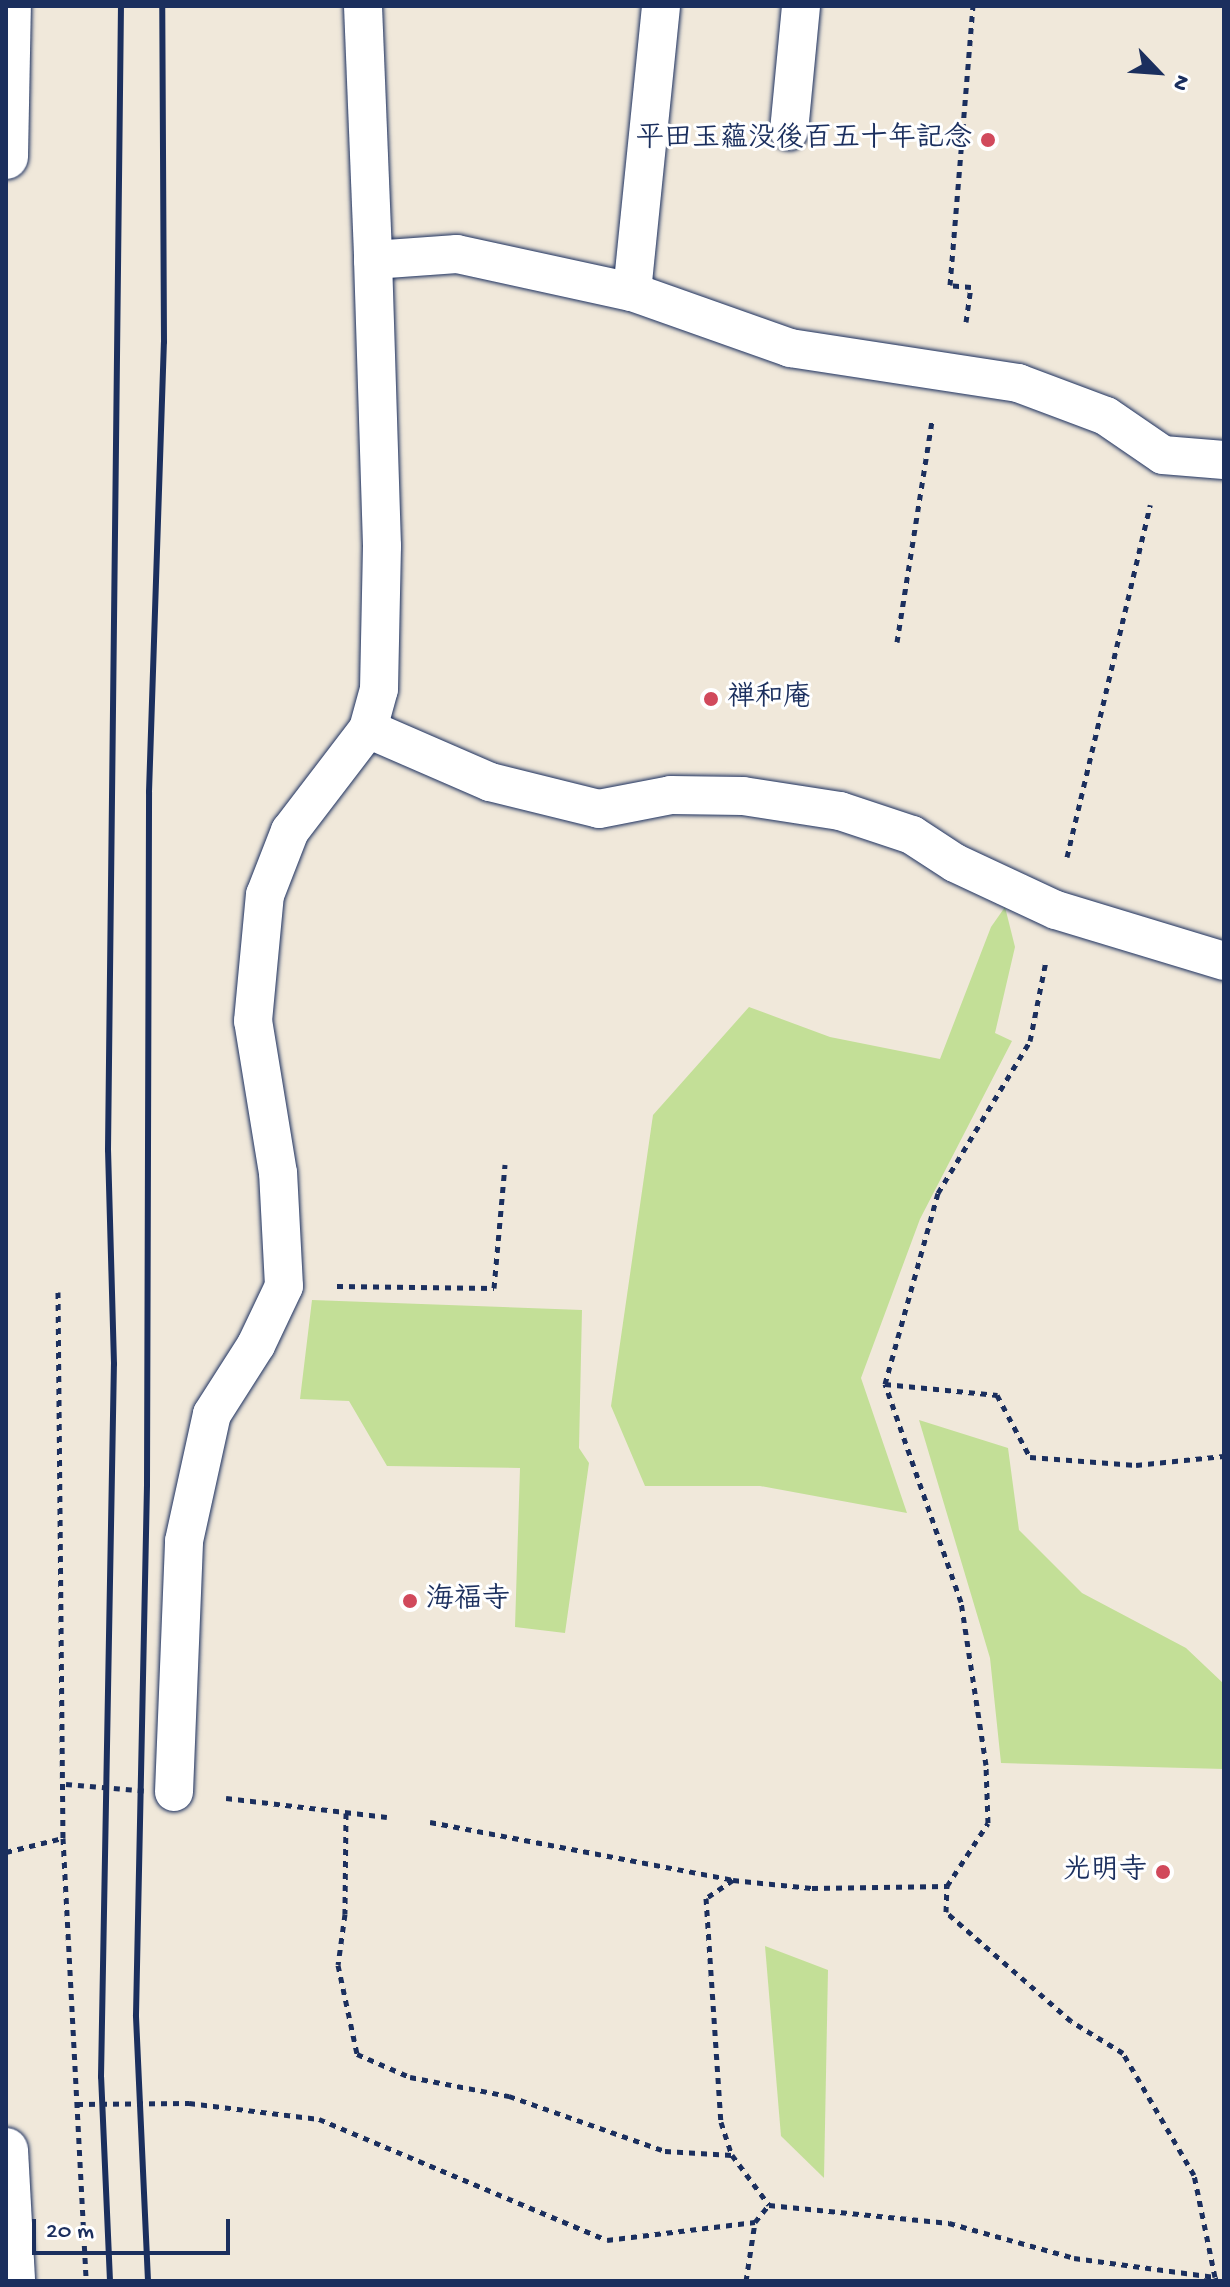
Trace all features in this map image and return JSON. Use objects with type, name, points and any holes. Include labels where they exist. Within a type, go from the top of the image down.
[{"type":"highway","points":[[6,157],[9,6]]},
{"type":"highway","points":[[6,2150],[13,2281]]},
{"type":"lane","points":[[162,1792],[184,1541],[212,1414],[256,1345],[284,1286],[278,1173],[253,1021],[258,940],[265,895],[290,831],[368,729],[379,689],[382,546],[363,6]]},
{"type":"lane","points":[[632,292],[661,6]]},
{"type":"lane","points":[[789,131],[801,6]]},
{"type":"lane","points":[[373,260],[457,254],[632,292],[790,348],[1018,383],[1106,416],[1163,455],[1224,460]]},
{"type":"lane","points":[[368,729],[490,782],[599,809],[671,795],[729,796],[840,811],[912,835],[955,863],[1056,910],[1224,961]]},
{"type":"path","points":[[969,307],[971,287],[950,285],[973,6]]},
{"type":"path","points":[[897,642],[939,373]]},
{"type":"path","points":[[1163,455],[1056,910],[1030,1041],[938,1193],[885,1384],[961,1602],[986,1765],[988,1823],[947,1886],[946,1912],[1071,2021],[1123,2053],[1194,2175],[1214,2279]]},
{"type":"path","points":[[284,1286],[494,1288],[505,1164]]},
{"type":"path","points":[[58,1292],[66,1784],[63,1838],[86,2281]]},
{"type":"path","points":[[885,1384],[997,1395],[1030,1457],[1136,1465],[1224,1456]]},
{"type":"path","points":[[66,1784],[387,1817]]},
{"type":"path","points":[[346,1813],[345,1914],[338,1965],[357,2054],[410,2077],[509,2096],[665,2151],[732,2155]]},
{"type":"path","points":[[430,1822],[733,1880],[812,1888],[947,1886]]},
{"type":"path","points":[[6,1852],[63,1838]]},
{"type":"path","points":[[733,1880],[706,1898],[721,2122],[732,2155],[769,2205],[949,2223],[1074,2258],[1214,2279],[1224,2277]]},
{"type":"path","points":[[77,2104],[189,2103],[319,2119],[607,2240],[755,2222]]},
{"type":"path","points":[[746,2281],[755,2222],[769,2205]]},
{"type":"green space","points":[[1005,907],[1015,947],[995,1033],[1012,1041],[920,1219],[861,1378],[907,1513],[760,1486],[645,1486],[611,1406],[653,1115],[749,1007],[830,1037],[940,1059],[991,927]]},
{"type":"green space","points":[[312,1300],[582,1310],[579,1448],[589,1463],[565,1633],[515,1627],[520,1468],[387,1466],[349,1401],[300,1399]]},
{"type":"green space","points":[[919,1420],[1008,1448],[1019,1530],[1082,1593],[1186,1648],[1224,1684],[1224,1769],[1001,1763],[990,1658]]},
{"type":"green space","points":[[765,1946],[828,1970],[824,2178],[781,2136]]},
{"type":"railway","points":[[110,2281],[101,2077],[114,1364],[108,1150],[121,6]]},
{"type":"railway","points":[[148,2281],[136,2015],[147,1485],[149,792],[164,342],[162,6]]},
{"type":"place","name":"平田玉蘊没後百五十年記念","points":[[988,140]]},
{"type":"place","name":"禅和庵","points":[[711,699]]},
{"type":"place","name":"海福寺","points":[[410,1601]]},
{"type":"place","name":"光明寺","points":[[1163,1872]]}]
